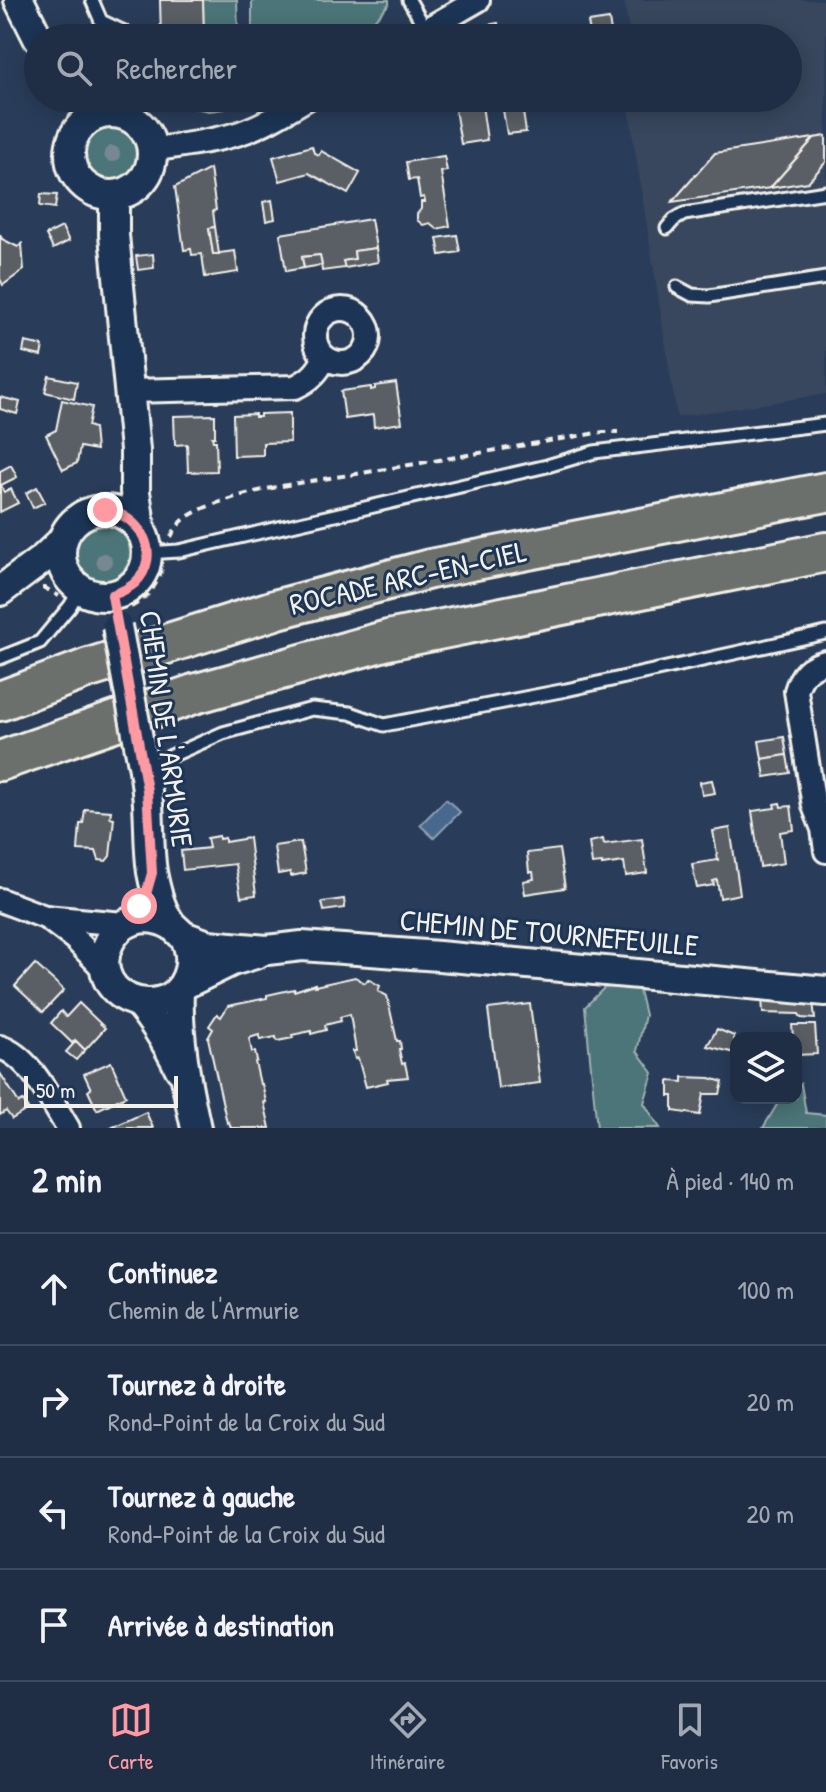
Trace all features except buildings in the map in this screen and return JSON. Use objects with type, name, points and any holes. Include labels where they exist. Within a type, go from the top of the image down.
[{"type":"highway","name":"ROCADE ARC-EN-CIEL","points":[[8,695],[278,609],[430,569],[826,492]]},
{"type":"highway","name":"ROCADE ARC-EN-CIEL","points":[[0,761],[194,694],[388,640],[826,552]]},
{"type":"street","points":[[19,0],[31,24]]},
{"type":"street","points":[[436,24],[478,0]]},
{"type":"street","points":[[83,112],[70,153],[72,167],[78,179],[88,188],[101,194],[114,195],[130,191],[143,181],[151,167],[149,137],[141,125],[138,112]]},
{"type":"street","points":[[152,150],[240,133],[283,112]]},
{"type":"street","points":[[15,587],[43,577],[74,593],[112,595],[126,590],[138,580],[145,567],[114,235],[114,195]]},
{"type":"street","points":[[129,391],[295,387],[318,373],[325,358]]},
{"type":"street","points":[[105,510],[126,489],[134,472]]},
{"type":"street","points":[[74,593],[60,552],[67,530],[83,515],[93,511],[115,511],[134,522],[144,542]]},
{"type":"street","points":[[15,587],[62,541]]},
{"type":"street","name":"CHEMIN DE L'ARMURIE","points":[[112,595],[147,790],[152,873],[158,894],[177,930]]},
{"type":"street","points":[[826,662],[810,668],[800,677],[796,691],[814,806],[823,829],[826,851]]},
{"type":"street","name":"CHEMIN DE L'ARMURIE","points":[[126,923],[146,894],[152,873]]},
{"type":"street","points":[[0,900],[45,917],[75,939],[106,971]]},
{"type":"street","points":[[45,917],[126,923]]},
{"type":"street","points":[[181,987],[164,1000],[146,1003],[126,998],[117,991],[106,971],[106,949],[116,931],[126,923],[145,917],[154,918],[177,930],[190,955],[188,975],[181,987],[178,1006],[184,1077],[196,1128]]},
{"type":"street","name":"CHEMIN DE TOURNEFEUILLE","points":[[177,930],[208,945],[267,950]]},
{"type":"street","name":"CHEMIN DE TOURNEFEUILLE","points":[[181,987],[232,961],[267,950],[302,946],[826,991]]},
{"type":"street","points":[[137,1002],[163,1036],[184,1077]]},
{"type":"street","points":[[0,1047],[26,1063],[68,1128]]},
{"type":"lane","points":[[92,0],[101,21],[107,24]]},
{"type":"lane","points":[[409,0],[416,24]]},
{"type":"lane","points":[[667,228],[684,214],[826,192]]},
{"type":"lane","points":[[677,287],[692,295],[709,296],[826,278]]},
{"type":"lane","points":[[144,542],[179,551],[594,452],[826,424]]},
{"type":"lane","points":[[0,658],[40,642],[74,593]]},
{"type":"lane","points":[[142,756],[312,709],[350,713],[384,725],[566,690],[826,633]]},
{"type":"path","points":[[15,587],[45,588],[57,594],[74,593]]},
{"type":"shaded area","points":[[624,0],[826,0],[826,394],[677,417],[629,112],[802,112],[802,24],[628,24]]},
{"type":"shaded area","points":[[446,799],[460,812],[434,838],[420,825]]},
{"type":"green space","points":[[203,0],[237,0],[238,24],[204,24]]},
{"type":"green space","points":[[389,0],[389,4],[371,24],[252,24],[252,2]]},
{"type":"green space","points":[[111,127],[130,135],[138,154],[130,173],[111,181],[92,173],[84,154],[92,135]]},
{"type":"green space","points":[[102,525],[122,533],[130,553],[122,573],[102,581],[82,573],[74,553],[82,533]]},
{"type":"green space","points":[[637,982],[645,1015],[637,1051],[653,1073],[644,1103],[660,1128],[597,1128],[585,1007],[604,988]]},
{"type":"green space","points":[[802,1090],[806,1113],[826,1115],[826,1128],[763,1128],[777,1104],[802,1104]]},
{"type":"route","points":[[105,510],[115,511],[134,522],[141,531],[147,553],[145,567],[138,580],[126,590],[112,595],[147,790],[152,873],[139,906]]}]
